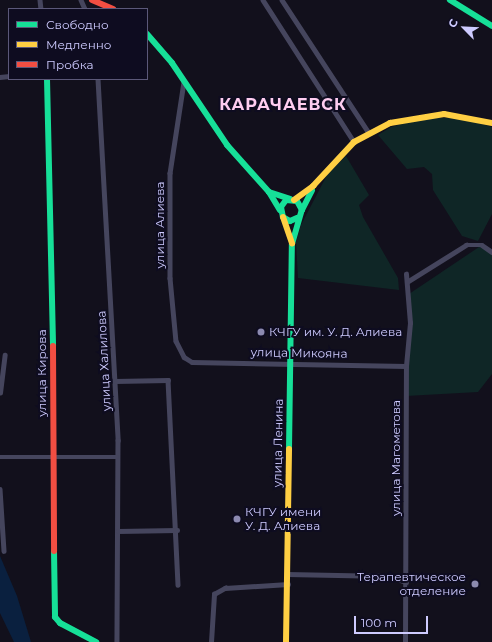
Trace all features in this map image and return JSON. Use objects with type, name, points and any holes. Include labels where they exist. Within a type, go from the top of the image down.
[{"type":"street","points":[[263,0],[354,142]]},
{"type":"street","points":[[282,0],[369,133]]},
{"type":"street","points":[[450,0],[492,26]]},
{"type":"street","points":[[95,1],[111,8]]},
{"type":"street","points":[[148,35],[172,63],[227,145],[269,192],[283,217],[290,221],[297,218],[313,186]]},
{"type":"street","name":"улица Кирова","points":[[47,80],[54,457],[55,617],[60,623],[96,642]]},
{"type":"street","name":"улица Халилова","points":[[98,80],[115,381],[118,531],[117,642]]},
{"type":"street","name":"улица Алиева","points":[[184,82],[170,173],[170,283],[176,341],[184,357],[192,362]]},
{"type":"street","points":[[280,210],[283,203],[292,200],[313,186],[354,142],[390,123],[444,114],[464,116],[492,123]]},
{"type":"street","points":[[269,192],[300,204],[302,210]]},
{"type":"street","name":"улица Ленина","points":[[283,217],[292,244]]},
{"type":"street","name":"улица Ленина","points":[[286,642],[292,244],[297,218]]},
{"type":"street","points":[[407,282],[466,245],[482,245],[492,252]]},
{"type":"street","name":"улица Магометова","points":[[405,642],[406,366],[410,323],[406,274]]},
{"type":"street","points":[[0,393],[5,355]]},
{"type":"street","name":"улица Микояна","points":[[192,362],[406,366]]},
{"type":"street","points":[[115,381],[168,380],[177,530],[178,586]]},
{"type":"street","points":[[0,457],[117,457]]},
{"type":"street","points":[[0,489],[4,551]]},
{"type":"street","points":[[118,531],[177,530]]},
{"type":"street","points":[[287,574],[388,576],[406,582]]},
{"type":"street","points":[[211,642],[214,594],[225,588],[288,584]]},
{"type":"green space","points":[[424,118],[462,118],[492,127],[492,214],[478,241],[462,236],[433,190],[432,174],[424,167],[407,169],[378,135],[391,127]]},
{"type":"green space","points":[[346,156],[369,195],[359,205],[363,217],[398,278],[399,290],[298,278],[296,242],[301,225],[327,175]]},
{"type":"green space","points":[[482,245],[492,252],[492,374],[478,392],[406,396],[409,294]]},
{"type":"water","points":[[0,556],[17,596],[31,642],[14,642],[0,613]]},
{"type":"traffic: fast","points":[[450,0],[492,26]]},
{"type":"traffic: fast","points":[[148,35],[172,63],[227,145],[269,192],[280,210]]},
{"type":"traffic: fast","points":[[47,80],[53,346]]},
{"type":"traffic: fast","points":[[302,210],[312,190]]},
{"type":"traffic: fast","points":[[269,192],[290,199]]},
{"type":"traffic: fast","points":[[289,449],[292,244],[302,210],[297,201],[286,200],[281,207],[283,217],[290,221],[297,218]]},
{"type":"traffic: fast","points":[[54,551],[55,617],[60,623],[96,642]]},
{"type":"traffic: slow","points":[[294,200],[313,186],[354,142],[390,123],[444,114],[492,123]]},
{"type":"traffic: slow","points":[[283,217],[292,243]]},
{"type":"traffic: slow","points":[[286,642],[289,449]]},
{"type":"traffic: jam","points":[[92,0],[111,8]]},
{"type":"traffic: jam","points":[[53,346],[54,551]]},
{"type":"place","name":"КЧГУ им. У. Д. Алиева","points":[[261,332]]},
{"type":"place","name":"КЧГУ имени У. Д. Алиева","points":[[237,519]]},
{"type":"place","name":"Терапевтическое отделение","points":[[475,584]]},
{"type":"district","name":"КАРАЧАЕВСК","points":[[283,105]]}]
